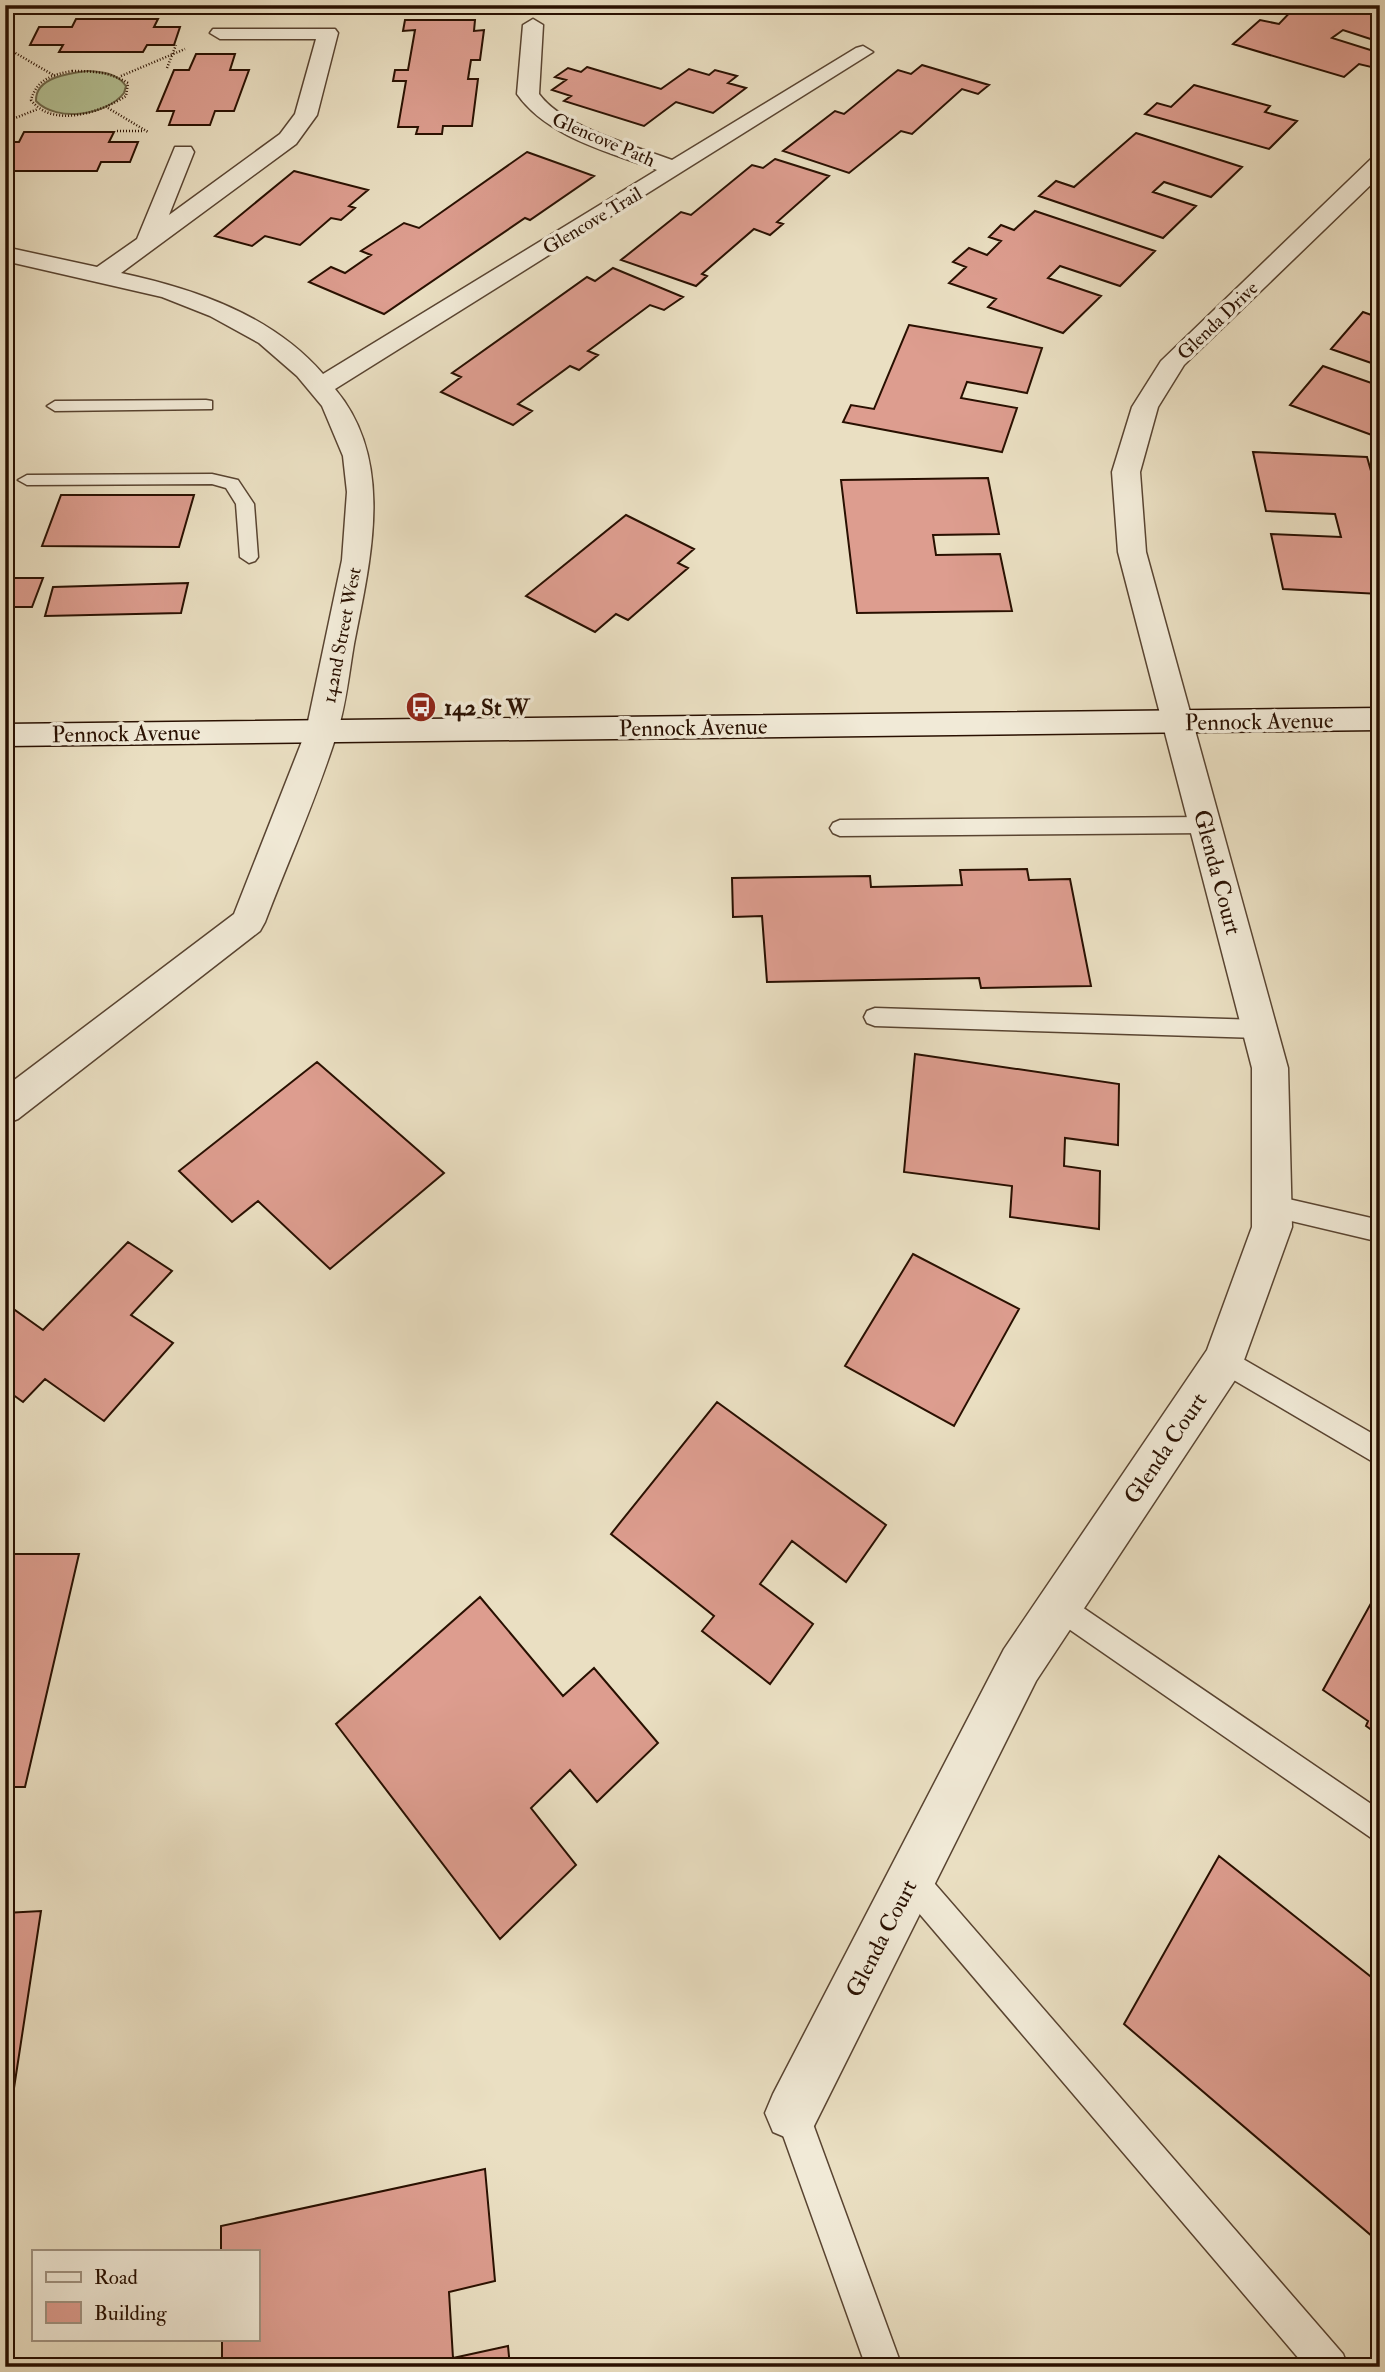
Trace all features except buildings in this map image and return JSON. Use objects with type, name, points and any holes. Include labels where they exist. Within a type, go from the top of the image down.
[{"type":"street","name":"Glencove Path","points":[[533,25],[528,94],[532,103],[550,118],[675,169]]},
{"type":"street","points":[[101,276],[288,139],[306,115],[328,33],[220,33]]},
{"type":"street","name":"Glencove Trail","points":[[320,387],[863,52]]},
{"type":"street","points":[[147,242],[183,152]]},
{"type":"street","name":"Glenda Drive","points":[[1178,722],[1132,552],[1126,472],[1145,407],[1174,361],[1380,163]]},
{"type":"street","name":"142nd Street West","points":[[5,254],[170,291],[236,319],[286,353],[334,404],[351,441],[360,472],[361,492],[356,560],[322,731],[248,922],[5,1108]]},
{"type":"street","name":"Pennock Avenue","points":[[5,735],[1380,719]]},
{"type":"street","name":"Glenda Court","points":[[792,2113],[1020,1665],[1224,1360],[1272,1227],[1270,1068],[1178,722]]},
{"type":"lane","points":[[55,406],[206,405]]},
{"type":"lane","points":[[27,480],[212,479],[232,484],[245,505],[249,557]]},
{"type":"lane","points":[[841,828],[1206,825]]},
{"type":"lane","points":[[875,1017],[1259,1029]]},
{"type":"lane","points":[[1272,1206],[1380,1231]]},
{"type":"lane","points":[[1224,1360],[1380,1453]]},
{"type":"lane","points":[[1060,1606],[1380,1829]]},
{"type":"lane","points":[[911,1880],[1330,2367]]},
{"type":"lane","points":[[792,2113],[884,2367]]},
{"type":"path","points":[[167,68],[176,45]]},
{"type":"path","points":[[121,76],[128,83],[130,90],[126,96],[108,108],[77,115],[62,115],[38,108],[32,100],[33,90],[55,76],[91,70],[121,76],[196,45]]},
{"type":"path","points":[[5,47],[55,76]]},
{"type":"path","points":[[173,55],[183,55]]},
{"type":"path","points":[[5,122],[38,108]]},
{"type":"path","points":[[108,108],[155,136]]},
{"type":"path","points":[[117,131],[146,131]]},
{"type":"path","points":[[5,137],[16,137]]},
{"type":"green space","points":[[88,71],[118,78],[126,86],[124,93],[106,107],[82,113],[56,112],[36,101],[37,93],[47,81]]},
{"type":"place","name":"142 St W","points":[[421,707]]}]
